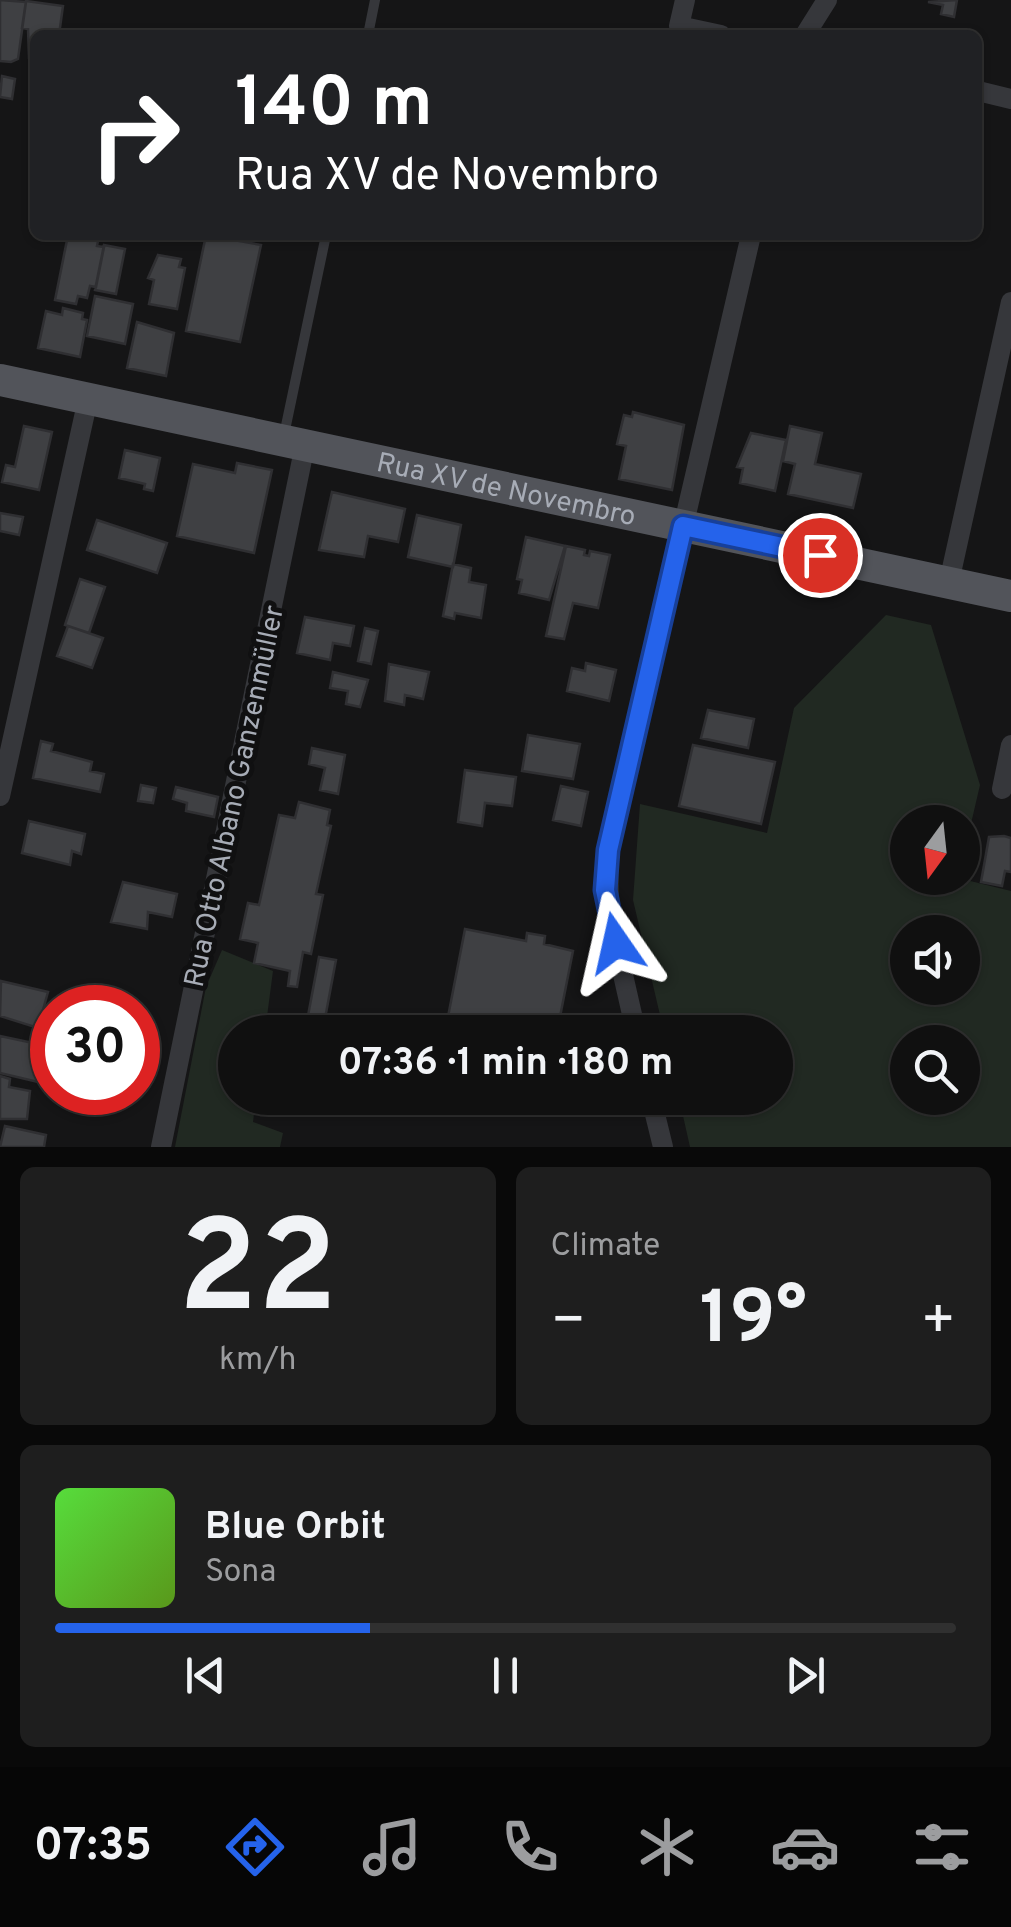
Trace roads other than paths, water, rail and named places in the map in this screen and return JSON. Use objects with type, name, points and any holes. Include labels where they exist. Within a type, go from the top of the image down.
[{"type":"main road","name":"Rua XV de Novembro","points":[[0,380],[1011,596]]},
{"type":"street","points":[[684,0],[679,26],[698,30]]},
{"type":"street","points":[[808,30],[827,0]]},
{"type":"street","points":[[982,92],[1011,99]]},
{"type":"street","points":[[632,1015],[608,913],[606,871],[750,240]]},
{"type":"street","points":[[950,582],[1011,302]]},
{"type":"street","points":[[0,796],[88,399]]},
{"type":"street","name":"Rua Otto Albano Ganzenmüller","points":[[161,1147],[294,443]]},
{"type":"street","points":[[1002,790],[1011,745]]},
{"type":"street","points":[[655,1115],[662,1147]]},
{"type":"lane","points":[[369,30],[375,0]]},
{"type":"lane","points":[[294,443],[325,240]]}]
